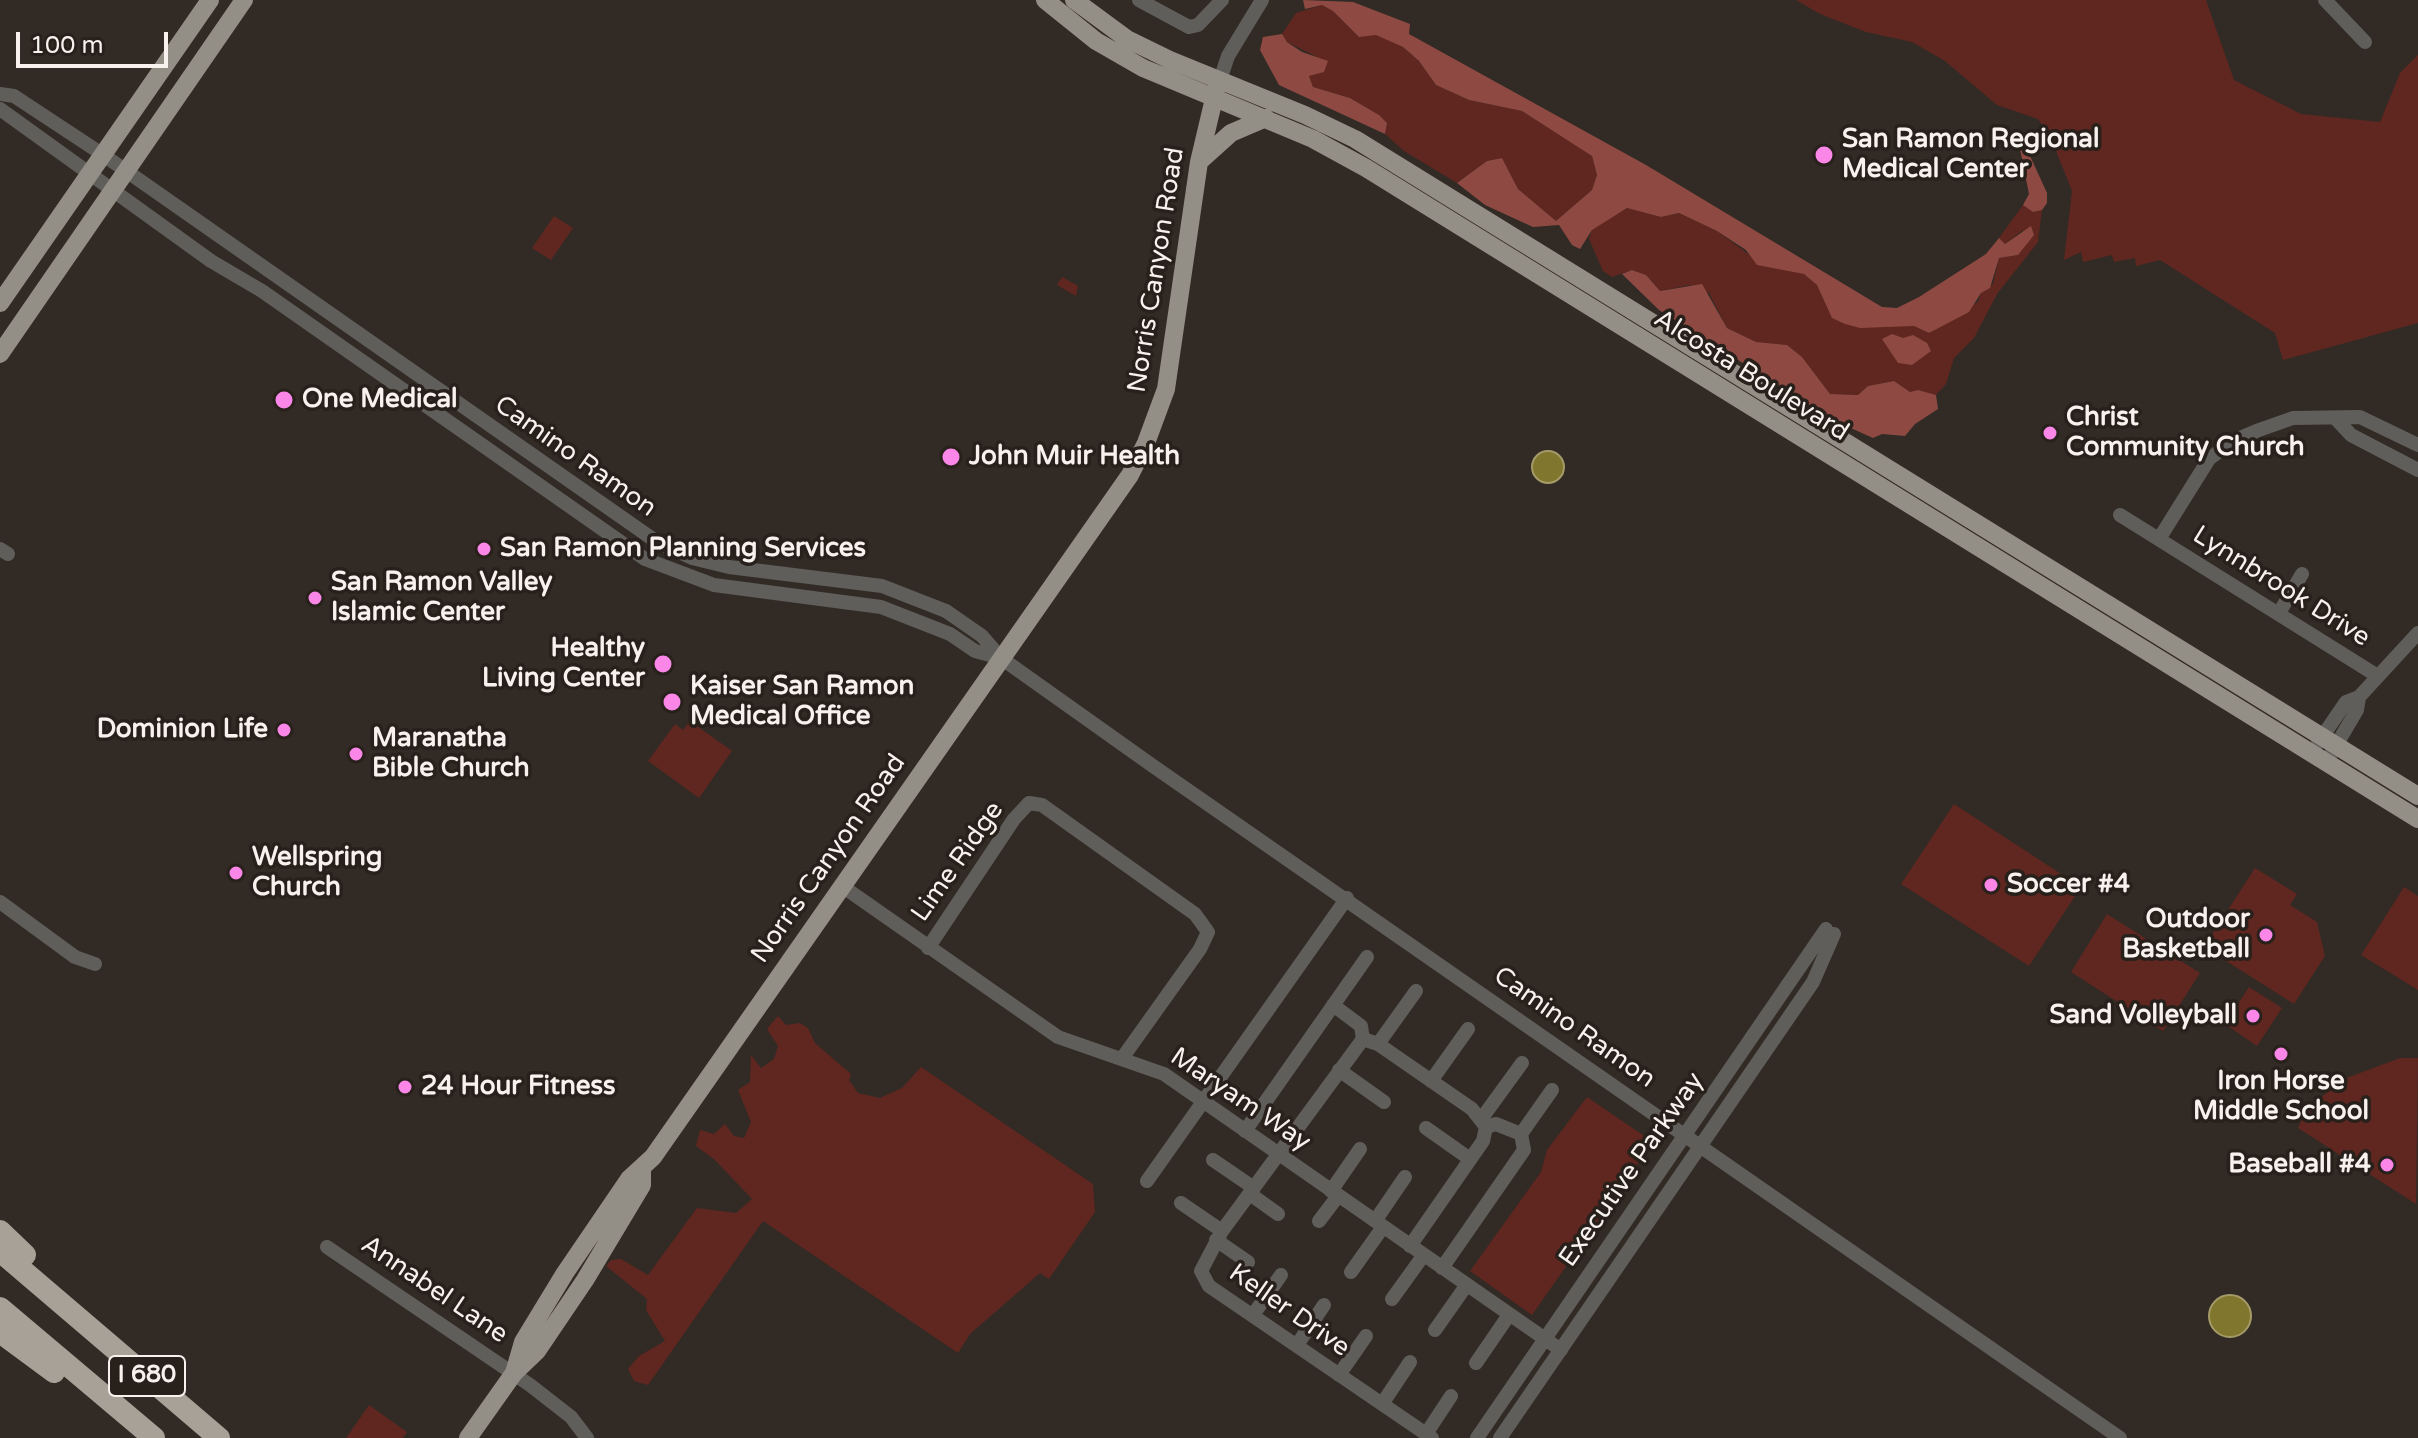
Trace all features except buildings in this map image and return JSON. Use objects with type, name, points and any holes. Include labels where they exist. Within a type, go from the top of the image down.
[{"type":"highway","points":[[0,1231],[39,1269],[75,1314]]},
{"type":"highway","name":"I 680","points":[[0,1251],[219,1438]]},
{"type":"highway","name":"I 680","points":[[0,1308],[154,1438]]},
{"type":"highway","points":[[0,1332],[92,1402],[125,1413]]},
{"type":"main road","points":[[0,303],[210,0]]},
{"type":"main road","points":[[0,354],[244,0]]},
{"type":"main road","name":"Alcosta Boulevard","points":[[1045,0],[1096,41],[1143,68],[1215,91],[1264,98],[1355,139],[2418,796]]},
{"type":"main road","name":"Alcosta Boulevard","points":[[1074,0],[1127,39],[1215,91],[1366,168],[2418,819]]},
{"type":"main road","name":"Norris Canyon Road","points":[[468,1438],[514,1373],[523,1342],[565,1273],[629,1179],[642,1171],[1130,475],[1162,406],[1199,162],[1215,91]]},
{"type":"main road","points":[[1199,162],[1231,133],[1266,118]]},
{"type":"street","points":[[1139,0],[1189,27],[1198,25],[1222,0]]},
{"type":"street","points":[[1215,91],[1228,56],[1262,0]]},
{"type":"street","points":[[2325,0],[2365,42]]},
{"type":"street","name":"Camino Ramon","points":[[0,94],[14,96],[102,154],[657,542],[692,558],[729,567],[855,581],[905,593],[946,611],[982,636],[1001,658],[2120,1438]]},
{"type":"street","name":"Camino Ramon","points":[[0,109],[645,559],[714,585],[881,607],[950,634],[975,651],[1001,658]]},
{"type":"street","points":[[2159,539],[2209,459],[2233,441],[2293,418],[2337,420],[2360,417],[2418,445]]},
{"type":"street","points":[[2337,420],[2351,435],[2418,470]]},
{"type":"street","name":"Lynnbrook Drive","points":[[2120,515],[2376,675]]},
{"type":"street","points":[[2279,613],[2302,574]]},
{"type":"street","points":[[2318,759],[2330,740],[2357,710],[2359,697],[2376,675],[2418,633]]},
{"type":"street","name":"Lime Ridge","points":[[928,948],[992,851],[1029,803],[1042,805],[1195,914],[1208,932],[1200,949],[1123,1057]]},
{"type":"street","name":"Maryam Way","points":[[842,886],[1058,1037],[1123,1057],[1164,1074],[1561,1350]]},
{"type":"street","points":[[1147,1181],[1347,898]]},
{"type":"street","points":[[0,902],[75,957],[95,964]]},
{"type":"street","name":"Executive Parkway","points":[[1477,1438],[1830,931],[1813,982],[1500,1438]]},
{"type":"street","points":[[1245,1131],[1367,957]]},
{"type":"street","name":"Keller Drive","points":[[1416,991],[1339,1070],[1219,1236],[1203,1265],[1203,1277],[1209,1286],[1429,1436]]},
{"type":"street","points":[[1333,1005],[1361,1026],[1370,1041],[1431,1081],[1484,1122],[1521,1134]]},
{"type":"street","points":[[1431,1081],[1468,1029]]},
{"type":"street","points":[[1410,1246],[1483,1141],[1484,1122],[1522,1063]]},
{"type":"street","points":[[1339,1070],[1384,1102]]},
{"type":"street","points":[[1442,1268],[1519,1160],[1524,1150],[1521,1134],[1552,1090]]},
{"type":"street","points":[[1426,1128],[1470,1159]]},
{"type":"street","points":[[1319,1221],[1360,1149]]},
{"type":"street","points":[[1213,1160],[1278,1214]]},
{"type":"street","points":[[1351,1272],[1405,1177]]},
{"type":"street","points":[[1181,1203],[1248,1262]]},
{"type":"street","name":"Annabel Lane","points":[[327,1247],[514,1373],[571,1417],[587,1438]]},
{"type":"street","points":[[1392,1299],[1423,1256]]},
{"type":"street","points":[[1253,1315],[1281,1275]]},
{"type":"street","points":[[1435,1330],[1466,1286]]},
{"type":"street","points":[[1297,1345],[1324,1305]]},
{"type":"street","points":[[1476,1363],[1509,1315]]},
{"type":"street","points":[[1339,1375],[1366,1336]]},
{"type":"street","points":[[1382,1404],[1410,1362]]},
{"type":"street","points":[[1429,1436],[1451,1396]]},
{"type":"shaded area","points":[[1303,0],[1353,2],[1410,24],[1409,34],[1646,165],[1882,307],[1897,308],[1919,297],[1986,254],[1999,238],[2005,244],[2031,226],[2034,235],[2018,255],[1999,258],[1990,288],[1981,293],[1969,312],[1929,333],[1914,326],[1860,328],[1832,318],[1817,285],[1804,274],[1757,265],[1746,250],[1717,231],[1679,213],[1661,217],[1627,208],[1592,230],[1580,249],[1572,245],[1559,225],[1533,227],[1485,205],[1457,183],[1487,161],[1502,158],[1518,189],[1556,221],[1592,190],[1597,175],[1592,156],[1522,111],[1469,100],[1436,85],[1419,61],[1403,47],[1376,35],[1359,37],[1333,11],[1322,5],[1305,9]]},
{"type":"shaded area","points":[[1796,0],[2206,0],[2234,80],[2301,114],[2380,122],[2400,73],[2418,55],[2418,323],[2283,360],[2275,333],[2160,260],[2136,266],[2135,258],[2114,262],[2112,255],[2083,262],[2081,252],[2064,260],[2072,191],[2050,136],[2038,119],[1997,105],[1945,61],[1912,42],[1866,32],[1820,14]]},
{"type":"shaded area","points":[[1322,5],[1333,11],[1359,37],[1376,34],[1403,47],[1419,61],[1436,85],[1469,100],[1522,111],[1578,146],[1592,156],[1597,175],[1592,190],[1556,221],[1518,189],[1502,158],[1487,161],[1457,183],[1404,151],[1385,134],[1387,123],[1379,115],[1350,98],[1313,87],[1309,76],[1317,57],[1287,42],[1282,34],[1296,13]]},
{"type":"shaded area","points":[[1282,34],[1287,42],[1302,52],[1328,61],[1324,72],[1309,76],[1313,87],[1350,98],[1379,115],[1387,123],[1385,134],[1279,85],[1260,50],[1263,37]]},
{"type":"shaded area","points":[[2019,144],[2031,158],[2047,193],[2047,203],[2042,210],[2033,212],[2023,205],[2029,194]]},
{"type":"shaded area","points":[[2023,205],[2033,212],[2042,210],[2038,242],[1997,294],[1974,338],[1954,358],[1946,384],[1936,395],[1918,390],[1910,392],[1894,381],[1868,386],[1858,395],[1830,394],[1802,357],[1787,345],[1756,342],[1727,328],[1709,293],[1689,285],[1660,291],[1646,275],[1633,270],[1612,277],[1603,271],[1589,239],[1599,223],[1628,208],[1661,217],[1679,213],[1717,231],[1766,267],[1789,268],[1804,274],[1817,285],[1832,317],[1914,326],[1929,333],[1978,302],[1981,293],[1993,284],[1999,258],[2018,255],[2023,230],[2005,244],[1999,238]]},
{"type":"shaded area","points":[[554,216],[573,228],[551,260],[532,248]]},
{"type":"shaded area","points":[[1632,270],[1646,275],[1660,291],[1702,284],[1727,328],[1756,342],[1787,345],[1802,357],[1830,394],[1858,395],[1868,386],[1894,381],[1910,392],[1918,390],[1936,395],[1938,409],[1915,424],[1905,436],[1882,434],[1873,438],[1833,420],[1659,310],[1622,274]]},
{"type":"shaded area","points":[[1062,277],[1078,286],[1076,296],[1057,285]]},
{"type":"shaded area","points":[[1892,334],[1903,338],[1913,335],[1927,343],[1931,351],[1912,365],[1898,363],[1882,339]]},
{"type":"shaded area","points":[[1548,451],[1559,456],[1564,467],[1559,478],[1548,483],[1537,478],[1532,467],[1537,456]]},
{"type":"shaded area","points":[[690,721],[732,751],[699,798],[648,761],[675,724],[683,730]]},
{"type":"shaded area","name":"Soccer #4","points":[[1954,804],[2081,887],[2029,966],[1901,884]]},
{"type":"shaded area","name":"Outdoor Basketball","points":[[2255,868],[2297,894],[2290,905],[2317,922],[2325,956],[2294,1004],[2204,947]]},
{"type":"shaded area","points":[[2404,887],[2418,896],[2418,990],[2361,955]]},
{"type":"shaded area","points":[[2107,914],[2200,973],[2163,1031],[2071,972]]},
{"type":"shaded area","name":"Sand Volleyball","points":[[2249,987],[2282,1008],[2257,1046],[2225,1024]]},
{"type":"shaded area","points":[[778,1016],[786,1025],[800,1023],[808,1028],[815,1043],[851,1074],[849,1080],[858,1093],[880,1098],[902,1088],[921,1067],[1093,1184],[1095,1212],[1049,1279],[1040,1273],[970,1334],[958,1353],[763,1221],[648,1385],[634,1381],[628,1369],[639,1356],[665,1341],[646,1310],[647,1299],[606,1266],[611,1260],[621,1259],[648,1275],[697,1208],[736,1213],[752,1199],[715,1160],[696,1146],[700,1130],[714,1134],[725,1124],[734,1136],[744,1138],[751,1122],[738,1090],[750,1082],[751,1055],[761,1068],[774,1059],[778,1046],[767,1029]]},
{"type":"shaded area","name":"Baseball #4","points":[[2400,1058],[2418,1058],[2416,1204],[2298,1128],[2306,1111],[2341,1080]]},
{"type":"shaded area","points":[[1587,1097],[1653,1142],[1532,1315],[1470,1271],[1541,1172],[1547,1150]]},
{"type":"shaded area","points":[[2230,1295],[2245,1301],[2251,1316],[2245,1331],[2230,1337],[2215,1331],[2209,1316],[2215,1301]]},
{"type":"shaded area","points":[[369,1405],[407,1432],[403,1438],[346,1438]]},
{"type":"place","name":"San Ramon Regional Medical Center","points":[[1824,155]]},
{"type":"place","name":"One Medical","points":[[284,400]]},
{"type":"place","name":"Christ Community Church","points":[[2050,433]]},
{"type":"place","name":"John Muir Health","points":[[951,457]]},
{"type":"place","name":"San Ramon Planning Services","points":[[484,549]]},
{"type":"place","name":"San Ramon Valley Islamic Center","points":[[315,598]]},
{"type":"place","name":"Healthy Living Center","points":[[663,664]]},
{"type":"place","name":"Kaiser San Ramon Medical Office","points":[[672,702]]},
{"type":"place","name":"Dominion Life","points":[[284,730]]},
{"type":"place","name":"Maranatha Bible Church","points":[[356,754]]},
{"type":"place","name":"Wellspring Church","points":[[236,873]]},
{"type":"place","name":"Soccer #4","points":[[1991,885]]},
{"type":"place","name":"Outdoor Basketball","points":[[2266,935]]},
{"type":"place","name":"Sand Volleyball","points":[[2253,1016]]},
{"type":"place","name":"Iron Horse Middle School","points":[[2281,1054]]},
{"type":"place","name":"24 Hour Fitness","points":[[405,1087]]},
{"type":"place","name":"Baseball #4","points":[[2387,1165]]}]
